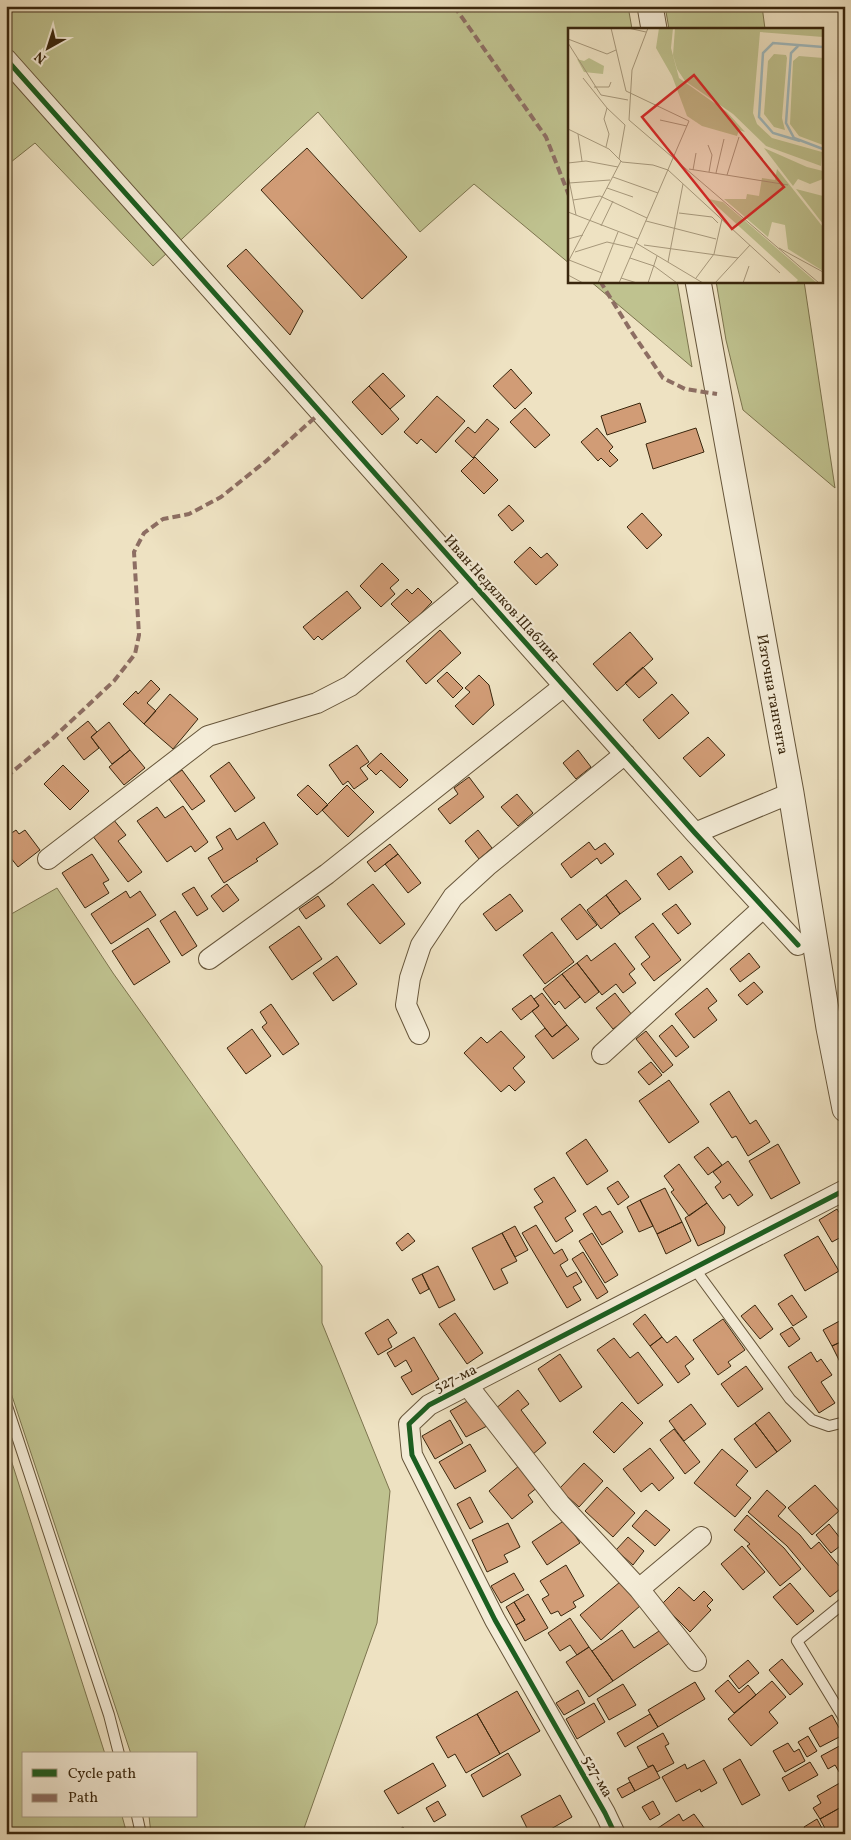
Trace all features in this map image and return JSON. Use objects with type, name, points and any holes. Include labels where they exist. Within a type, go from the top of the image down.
[{"type":"street","points":[[650,6],[654,28]]},
{"type":"street","name":"Иван Недялков Шаблин","points":[[6,59],[798,946]]},
{"type":"street","name":"Източна тангента","points":[[698,282],[791,793],[829,1028],[845,1109]]},
{"type":"street","points":[[48,859],[208,736],[317,703],[350,686],[473,584]]},
{"type":"street","points":[[210,959],[327,874],[564,686]]},
{"type":"street","points":[[420,1034],[406,1005],[410,978],[421,945],[453,897],[487,866],[625,754]]},
{"type":"street","points":[[695,832],[791,793]]},
{"type":"street","points":[[602,1054],[763,908]]},
{"type":"street","name":"527-ма","points":[[615,1834],[605,1813],[495,1620],[412,1455],[409,1424],[429,1405],[845,1190]]},
{"type":"street","points":[[468,1386],[560,1504],[639,1589],[696,1661]]},
{"type":"street","points":[[639,1589],[701,1537]]},
{"type":"lane","points":[[694,1268],[796,1404],[812,1420],[829,1426],[845,1422]]},
{"type":"lane","points":[[6,1403],[109,1715],[119,1752]]},
{"type":"lane","points":[[845,1602],[796,1641],[845,1720]]},
{"type":"lane","points":[[137,1818],[141,1834]]},
{"type":"green space","points":[[6,6],[628,6],[632,28],[568,28],[568,262],[474,184],[420,232],[318,112],[153,266],[35,143],[6,166]]},
{"type":"green space","points":[[665,6],[762,6],[765,28],[669,28]]},
{"type":"green space","points":[[591,282],[677,282],[692,367]]},
{"type":"green space","points":[[716,282],[804,282],[835,488],[743,410],[726,340]]},
{"type":"green space","points":[[57,888],[113,973],[322,1266],[322,1323],[390,1491],[377,1623],[302,1834],[151,1834],[149,1818],[198,1818],[198,1752],[130,1752],[6,1378],[6,917]]},
{"type":"green space","points":[[6,1444],[104,1752],[22,1752],[22,1818],[123,1818],[127,1834],[6,1834]]},
{"type":"building","points":[[307,148],[407,257],[362,299],[261,190]]},
{"type":"building","points":[[246,249],[303,311],[290,335],[227,266]]},
{"type":"building","points":[[511,369],[532,393],[515,409],[493,386]]},
{"type":"building","points":[[383,373],[405,396],[390,409],[369,386]]},
{"type":"building","points":[[369,386],[399,419],[382,435],[352,402]]},
{"type":"building","points":[[437,396],[465,421],[436,453],[421,439],[417,444],[404,432]]},
{"type":"building","points":[[640,403],[646,422],[607,435],[601,416]]},
{"type":"building","points":[[525,408],[550,435],[535,448],[510,422]]},
{"type":"building","points":[[487,419],[499,429],[473,458],[455,441],[468,427],[475,433]]},
{"type":"building","points":[[597,428],[613,447],[609,451],[618,460],[610,467],[601,458],[598,461],[581,442]]},
{"type":"building","points":[[696,428],[704,452],[653,469],[646,444]]},
{"type":"building","points":[[475,457],[498,480],[484,494],[461,471]]},
{"type":"building","points":[[509,505],[524,521],[512,531],[498,515]]},
{"type":"building","points":[[642,513],[662,535],[647,549],[627,527]]},
{"type":"building","points":[[530,547],[541,558],[547,553],[558,565],[536,585],[514,562]]},
{"type":"building","points":[[382,563],[399,580],[390,588],[395,594],[381,607],[360,586]]},
{"type":"building","points":[[418,588],[432,602],[411,624],[391,604],[407,589],[412,594]]},
{"type":"building","points":[[347,591],[361,608],[322,640],[318,636],[314,640],[303,627]]},
{"type":"building","points":[[440,630],[461,653],[426,684],[406,661]]},
{"type":"building","points":[[630,632],[653,659],[617,691],[593,664]]},
{"type":"building","points":[[643,667],[657,683],[639,698],[625,683]]},
{"type":"building","points":[[447,672],[463,688],[453,698],[437,681]]},
{"type":"building","points":[[479,675],[489,685],[494,705],[473,725],[455,706],[470,692],[465,688]]},
{"type":"building","points":[[151,680],[160,689],[147,703],[156,711],[144,724],[123,704],[136,691],[138,694]]},
{"type":"building","points":[[170,694],[198,719],[173,749],[144,724]]},
{"type":"building","points":[[672,694],[689,713],[659,739],[643,720]]},
{"type":"building","points":[[88,721],[97,732],[91,737],[99,748],[84,760],[67,738]]},
{"type":"building","points":[[109,722],[130,750],[112,764],[91,737]]},
{"type":"building","points":[[708,737],[725,755],[700,777],[683,758]]},
{"type":"building","points":[[357,745],[369,762],[360,768],[368,779],[354,789],[348,781],[343,785],[329,765]]},
{"type":"building","points":[[130,750],[145,768],[124,785],[109,767]]},
{"type":"building","points":[[578,750],[591,767],[576,779],[563,763]]},
{"type":"building","points":[[381,753],[408,780],[400,788],[381,770],[376,775],[367,766]]},
{"type":"building","points":[[229,762],[255,798],[235,812],[210,776]]},
{"type":"building","points":[[63,765],[89,791],[70,810],[44,784]]},
{"type":"building","points":[[182,770],[205,801],[192,810],[169,779]]},
{"type":"building","points":[[469,777],[484,797],[450,824],[438,809],[458,794],[454,788]]},
{"type":"building","points":[[308,785],[328,805],[317,815],[297,795]]},
{"type":"building","points":[[347,785],[374,812],[348,837],[322,810]]},
{"type":"building","points":[[517,794],[533,813],[518,826],[501,807]]},
{"type":"building","points":[[183,806],[208,842],[195,852],[191,846],[167,862],[137,821],[157,807],[165,818]]},
{"type":"building","points":[[113,819],[126,835],[118,841],[142,872],[128,882],[92,835]]},
{"type":"building","points":[[264,822],[278,844],[256,859],[258,861],[224,883],[208,858],[223,849],[216,837],[230,828],[237,840]]},
{"type":"building","points":[[16,830],[19,834],[25,830],[40,850],[18,867],[6,852],[6,837]]},
{"type":"building","points":[[478,830],[492,848],[479,859],[465,841]]},
{"type":"building","points":[[589,842],[595,850],[605,843],[614,854],[601,864],[597,858],[571,878],[561,864]]},
{"type":"building","points":[[390,844],[398,854],[375,872],[367,862]]},
{"type":"building","points":[[92,854],[109,880],[103,883],[109,893],[85,908],[62,873]]},
{"type":"building","points":[[398,854],[421,883],[408,893],[385,864]]},
{"type":"building","points":[[681,856],[693,872],[669,890],[657,874]]},
{"type":"building","points":[[626,880],[641,899],[620,914],[606,895]]},
{"type":"building","points":[[227,884],[239,900],[223,912],[211,896]]},
{"type":"building","points":[[373,884],[405,924],[380,944],[347,904]]},
{"type":"building","points":[[194,887],[208,909],[197,916],[182,894]]},
{"type":"building","points":[[126,891],[130,898],[140,891],[156,915],[111,944],[91,914]]},
{"type":"building","points":[[510,894],[523,911],[496,931],[483,914]]},
{"type":"building","points":[[606,895],[620,914],[601,929],[587,910]]},
{"type":"building","points":[[318,896],[325,906],[306,919],[299,909]]},
{"type":"building","points":[[580,904],[597,925],[577,940],[561,919]]},
{"type":"building","points":[[676,904],[691,924],[678,934],[662,914]]},
{"type":"building","points":[[175,911],[197,946],[182,956],[160,921]]},
{"type":"building","points":[[653,923],[681,960],[654,981],[641,964],[650,957],[635,937]]},
{"type":"building","points":[[299,926],[322,959],[292,980],[269,947]]},
{"type":"building","points":[[148,928],[170,962],[134,985],[112,951]]},
{"type":"building","points":[[552,932],[574,962],[545,984],[523,955]]},
{"type":"building","points":[[615,943],[635,969],[629,974],[636,983],[623,993],[616,984],[602,995],[577,963],[587,955],[591,961]]},
{"type":"building","points":[[749,953],[760,967],[740,982],[730,969]]},
{"type":"building","points":[[337,956],[357,984],[333,1001],[313,973]]},
{"type":"building","points":[[577,963],[599,992],[585,1003],[562,974]]},
{"type":"building","points":[[562,974],[580,997],[565,1009],[559,1001],[555,1005],[543,989]]},
{"type":"building","points":[[754,982],[763,992],[747,1005],[738,995]]},
{"type":"building","points":[[707,988],[717,1001],[708,1008],[717,1020],[694,1038],[675,1014]]},
{"type":"building","points":[[542,993],[567,1025],[552,1037],[532,1011],[539,1006],[534,999]]},
{"type":"building","points":[[615,993],[632,1015],[613,1029],[596,1008]]},
{"type":"building","points":[[531,995],[539,1006],[521,1020],[512,1009]]},
{"type":"building","points":[[271,1004],[299,1044],[283,1055],[262,1027],[267,1023],[260,1012]]},
{"type":"building","points":[[567,1025],[579,1039],[553,1059],[535,1036],[545,1028],[552,1037]]},
{"type":"building","points":[[672,1025],[689,1047],[676,1057],[659,1036]]},
{"type":"building","points":[[252,1029],[271,1056],[246,1074],[227,1048]]},
{"type":"building","points":[[501,1031],[525,1057],[513,1068],[525,1082],[515,1091],[509,1085],[501,1092],[464,1053],[481,1037],[487,1043]]},
{"type":"building","points":[[646,1031],[673,1065],[663,1073],[636,1039]]},
{"type":"building","points":[[651,1062],[662,1075],[649,1085],[638,1072]]},
{"type":"building","points":[[669,1080],[699,1122],[669,1143],[639,1101]]},
{"type":"building","points":[[729,1091],[750,1124],[756,1120],[770,1142],[748,1156],[736,1136],[732,1138],[710,1104]]},
{"type":"building","points":[[586,1139],[608,1171],[587,1185],[566,1153]]},
{"type":"building","points":[[778,1144],[800,1183],[771,1199],[749,1161]]},
{"type":"building","points":[[708,1147],[722,1165],[708,1175],[694,1157]]},
{"type":"building","points":[[728,1161],[753,1195],[738,1206],[730,1194],[723,1199],[715,1187],[721,1182],[713,1172]]},
{"type":"building","points":[[679,1164],[707,1203],[689,1216],[671,1192],[674,1190],[664,1176]]},
{"type":"building","points":[[554,1177],[576,1211],[565,1218],[573,1231],[556,1242],[534,1207],[543,1202],[534,1189]]},
{"type":"building","points":[[618,1181],[629,1197],[618,1205],[607,1188]]},
{"type":"building","points":[[665,1188],[682,1222],[657,1234],[640,1200]]},
{"type":"building","points":[[640,1200],[653,1226],[639,1232],[627,1207]]},
{"type":"building","points":[[707,1203],[725,1227],[724,1234],[698,1246],[685,1218]]},
{"type":"building","points":[[596,1206],[602,1215],[610,1211],[623,1232],[602,1245],[583,1214]]},
{"type":"building","points":[[837,1209],[845,1222],[845,1235],[832,1242],[819,1220]]},
{"type":"building","points":[[682,1222],[691,1241],[666,1254],[657,1234]]},
{"type":"building","points":[[536,1225],[554,1254],[562,1249],[568,1260],[560,1265],[567,1277],[576,1272],[582,1282],[573,1287],[581,1300],[567,1308],[522,1233]]},
{"type":"building","points":[[515,1226],[528,1250],[515,1257],[502,1233]]},
{"type":"building","points":[[408,1233],[415,1241],[402,1251],[396,1243]]},
{"type":"building","points":[[502,1233],[517,1261],[501,1269],[508,1283],[494,1290],[472,1248]]},
{"type":"building","points":[[592,1233],[618,1275],[605,1283],[579,1241]]},
{"type":"building","points":[[818,1236],[839,1271],[805,1291],[784,1255]]},
{"type":"building","points":[[583,1252],[608,1292],[597,1299],[572,1259]]},
{"type":"building","points":[[438,1266],[455,1300],[439,1308],[422,1274]]},
{"type":"building","points":[[422,1274],[429,1289],[420,1294],[412,1279]]},
{"type":"building","points":[[792,1295],[807,1317],[793,1326],[778,1304]]},
{"type":"building","points":[[755,1305],[773,1329],[760,1339],[741,1316]]},
{"type":"building","points":[[455,1313],[483,1353],[467,1364],[439,1324]]},
{"type":"building","points":[[645,1314],[662,1337],[650,1346],[633,1324]]},
{"type":"building","points":[[845,1318],[845,1340],[832,1346],[823,1330]]},
{"type":"building","points":[[388,1319],[397,1333],[388,1339],[392,1347],[378,1355],[365,1333]]},
{"type":"building","points":[[723,1319],[745,1350],[728,1362],[731,1366],[718,1375],[693,1340]]},
{"type":"building","points":[[792,1327],[800,1339],[789,1347],[780,1334]]},
{"type":"building","points":[[676,1336],[694,1359],[685,1366],[690,1374],[678,1383],[650,1346],[662,1337],[667,1343]]},
{"type":"building","points":[[414,1337],[439,1379],[412,1395],[401,1377],[412,1371],[406,1360],[395,1367],[387,1353]]},
{"type":"building","points":[[614,1338],[630,1358],[638,1352],[663,1385],[638,1404],[597,1350]]},
{"type":"building","points":[[845,1340],[845,1360],[840,1362],[832,1346]]},
{"type":"building","points":[[811,1352],[817,1362],[821,1359],[832,1375],[821,1382],[835,1403],[819,1413],[788,1367]]},
{"type":"building","points":[[560,1354],[582,1387],[560,1402],[538,1369]]},
{"type":"building","points":[[746,1366],[763,1389],[738,1407],[721,1384]]},
{"type":"building","points":[[518,1390],[529,1404],[521,1410],[546,1443],[532,1455],[495,1409]]},
{"type":"building","points":[[471,1399],[487,1426],[466,1437],[450,1411]]},
{"type":"building","points":[[622,1402],[643,1423],[614,1453],[593,1432]]},
{"type":"building","points":[[691,1404],[706,1424],[684,1441],[669,1421]]},
{"type":"building","points":[[769,1412],[791,1441],[777,1452],[755,1423]]},
{"type":"building","points":[[450,1420],[463,1443],[435,1459],[422,1436]]},
{"type":"building","points":[[755,1423],[777,1452],[756,1468],[734,1439]]},
{"type":"building","points":[[674,1429],[700,1462],[685,1474],[660,1440]]},
{"type":"building","points":[[470,1444],[486,1471],[455,1489],[439,1462]]},
{"type":"building","points":[[650,1448],[674,1478],[659,1491],[652,1483],[641,1492],[623,1469]]},
{"type":"building","points":[[722,1449],[748,1471],[736,1485],[751,1498],[735,1517],[694,1483]]},
{"type":"building","points":[[584,1463],[603,1481],[579,1507],[559,1489]]},
{"type":"building","points":[[520,1465],[538,1487],[528,1495],[533,1502],[512,1519],[489,1491]]},
{"type":"building","points":[[815,1485],[839,1511],[812,1535],[788,1508]]},
{"type":"building","points":[[607,1487],[635,1513],[613,1537],[585,1511]]},
{"type":"building","points":[[767,1490],[786,1507],[778,1516],[800,1535],[811,1549],[819,1542],[845,1573],[845,1585],[830,1597],[787,1546],[748,1512]]},
{"type":"building","points":[[470,1497],[483,1522],[470,1529],[457,1504]]},
{"type":"building","points":[[646,1510],[670,1530],[655,1546],[632,1526]]},
{"type":"building","points":[[747,1515],[784,1548],[801,1569],[780,1586],[747,1546],[750,1544],[734,1530]]},
{"type":"building","points":[[565,1520],[580,1543],[547,1565],[532,1542]]},
{"type":"building","points":[[508,1523],[520,1547],[504,1555],[508,1562],[487,1572],[472,1540]]},
{"type":"building","points":[[829,1524],[844,1543],[831,1553],[816,1535]]},
{"type":"building","points":[[628,1537],[644,1551],[633,1565],[616,1550]]},
{"type":"building","points":[[742,1546],[765,1572],[743,1590],[721,1564]]},
{"type":"building","points":[[566,1565],[584,1596],[573,1602],[576,1607],[561,1616],[558,1611],[551,1614],[542,1599],[549,1595],[540,1581]]},
{"type":"building","points":[[514,1573],[524,1590],[501,1603],[491,1586]]},
{"type":"building","points":[[620,1582],[640,1606],[601,1640],[580,1615]]},
{"type":"building","points":[[790,1583],[814,1611],[797,1625],[773,1597]]},
{"type":"building","points":[[679,1587],[694,1601],[704,1591],[713,1600],[707,1606],[711,1610],[690,1632],[662,1604]]},
{"type":"building","points":[[528,1594],[548,1628],[525,1641],[516,1625],[525,1620],[514,1602]]},
{"type":"building","points":[[514,1602],[525,1620],[516,1625],[506,1607]]},
{"type":"building","points":[[570,1618],[589,1647],[577,1655],[570,1645],[560,1651],[548,1633]]},
{"type":"building","points":[[662,1629],[671,1642],[613,1681],[592,1651],[622,1630],[634,1648]]},
{"type":"building","points":[[589,1647],[613,1681],[589,1697],[566,1662]]},
{"type":"building","points":[[782,1659],[803,1684],[790,1695],[769,1670]]},
{"type":"building","points":[[748,1660],[759,1673],[739,1689],[729,1676]]},
{"type":"building","points":[[728,1680],[739,1693],[748,1685],[756,1695],[734,1713],[715,1691]]},
{"type":"building","points":[[772,1681],[786,1697],[769,1712],[778,1723],[751,1746],[728,1719]]},
{"type":"building","points":[[695,1682],[705,1699],[658,1727],[648,1710]]},
{"type":"building","points":[[623,1684],[636,1705],[609,1720],[597,1699]]},
{"type":"building","points":[[578,1690],[585,1703],[564,1715],[556,1703]]},
{"type":"building","points":[[517,1691],[540,1731],[500,1754],[477,1714]]},
{"type":"building","points":[[594,1703],[605,1722],[577,1739],[566,1719]]},
{"type":"building","points":[[477,1714],[500,1754],[466,1773],[455,1754],[448,1758],[436,1737]]},
{"type":"building","points":[[650,1714],[658,1727],[625,1747],[617,1733]]},
{"type":"building","points":[[832,1715],[843,1735],[820,1747],[809,1728]]},
{"type":"building","points":[[663,1733],[669,1744],[665,1746],[674,1763],[657,1772],[653,1765],[648,1767],[637,1747]]},
{"type":"building","points":[[808,1736],[817,1751],[807,1757],[798,1742]]},
{"type":"building","points":[[788,1743],[794,1752],[799,1749],[805,1761],[785,1772],[773,1751]]},
{"type":"building","points":[[845,1743],[845,1773],[841,1775],[835,1765],[828,1769],[821,1756]]},
{"type":"building","points":[[508,1753],[521,1775],[483,1797],[471,1775]]},
{"type":"building","points":[[740,1759],[760,1795],[742,1805],[723,1769]]},
{"type":"building","points":[[704,1760],[717,1783],[701,1792],[700,1789],[676,1802],[662,1777],[685,1764],[687,1769]]},
{"type":"building","points":[[810,1762],[818,1775],[789,1791],[782,1778]]},
{"type":"building","points":[[433,1763],[446,1786],[398,1814],[384,1791]]},
{"type":"building","points":[[653,1765],[660,1778],[635,1791],[628,1778]]},
{"type":"building","points":[[845,1780],[845,1805],[820,1819],[813,1808],[821,1803],[817,1796]]},
{"type":"building","points":[[630,1782],[635,1791],[622,1798],[617,1789]]},
{"type":"building","points":[[560,1795],[572,1817],[542,1834],[530,1834],[521,1816]]},
{"type":"building","points":[[438,1801],[446,1815],[434,1822],[426,1808]]},
{"type":"building","points":[[653,1801],[660,1814],[650,1820],[642,1807]]},
{"type":"building","points":[[845,1805],[845,1825],[828,1834],[820,1819]]},
{"type":"building","points":[[679,1814],[683,1821],[694,1814],[705,1829],[698,1834],[649,1834]]},
{"type":"building","points":[[817,1819],[825,1834],[808,1834],[804,1827]]},
{"type":"building","points":[[403,1827],[408,1834],[393,1834]]},
{"type":"marked path","points":[[454,6],[546,137],[568,193]]},
{"type":"marked path","points":[[601,282],[663,378],[685,389],[717,394]]},
{"type":"marked path","points":[[6,777],[53,738],[114,681],[135,654],[139,635],[134,552],[144,533],[163,519],[189,514],[221,497],[266,461],[320,413]]},
{"type":"cycle path","points":[[6,59],[695,833],[798,945]]},
{"type":"cycle path","points":[[615,1834],[605,1813],[495,1620],[412,1455],[409,1424],[429,1405],[845,1190]]}]
